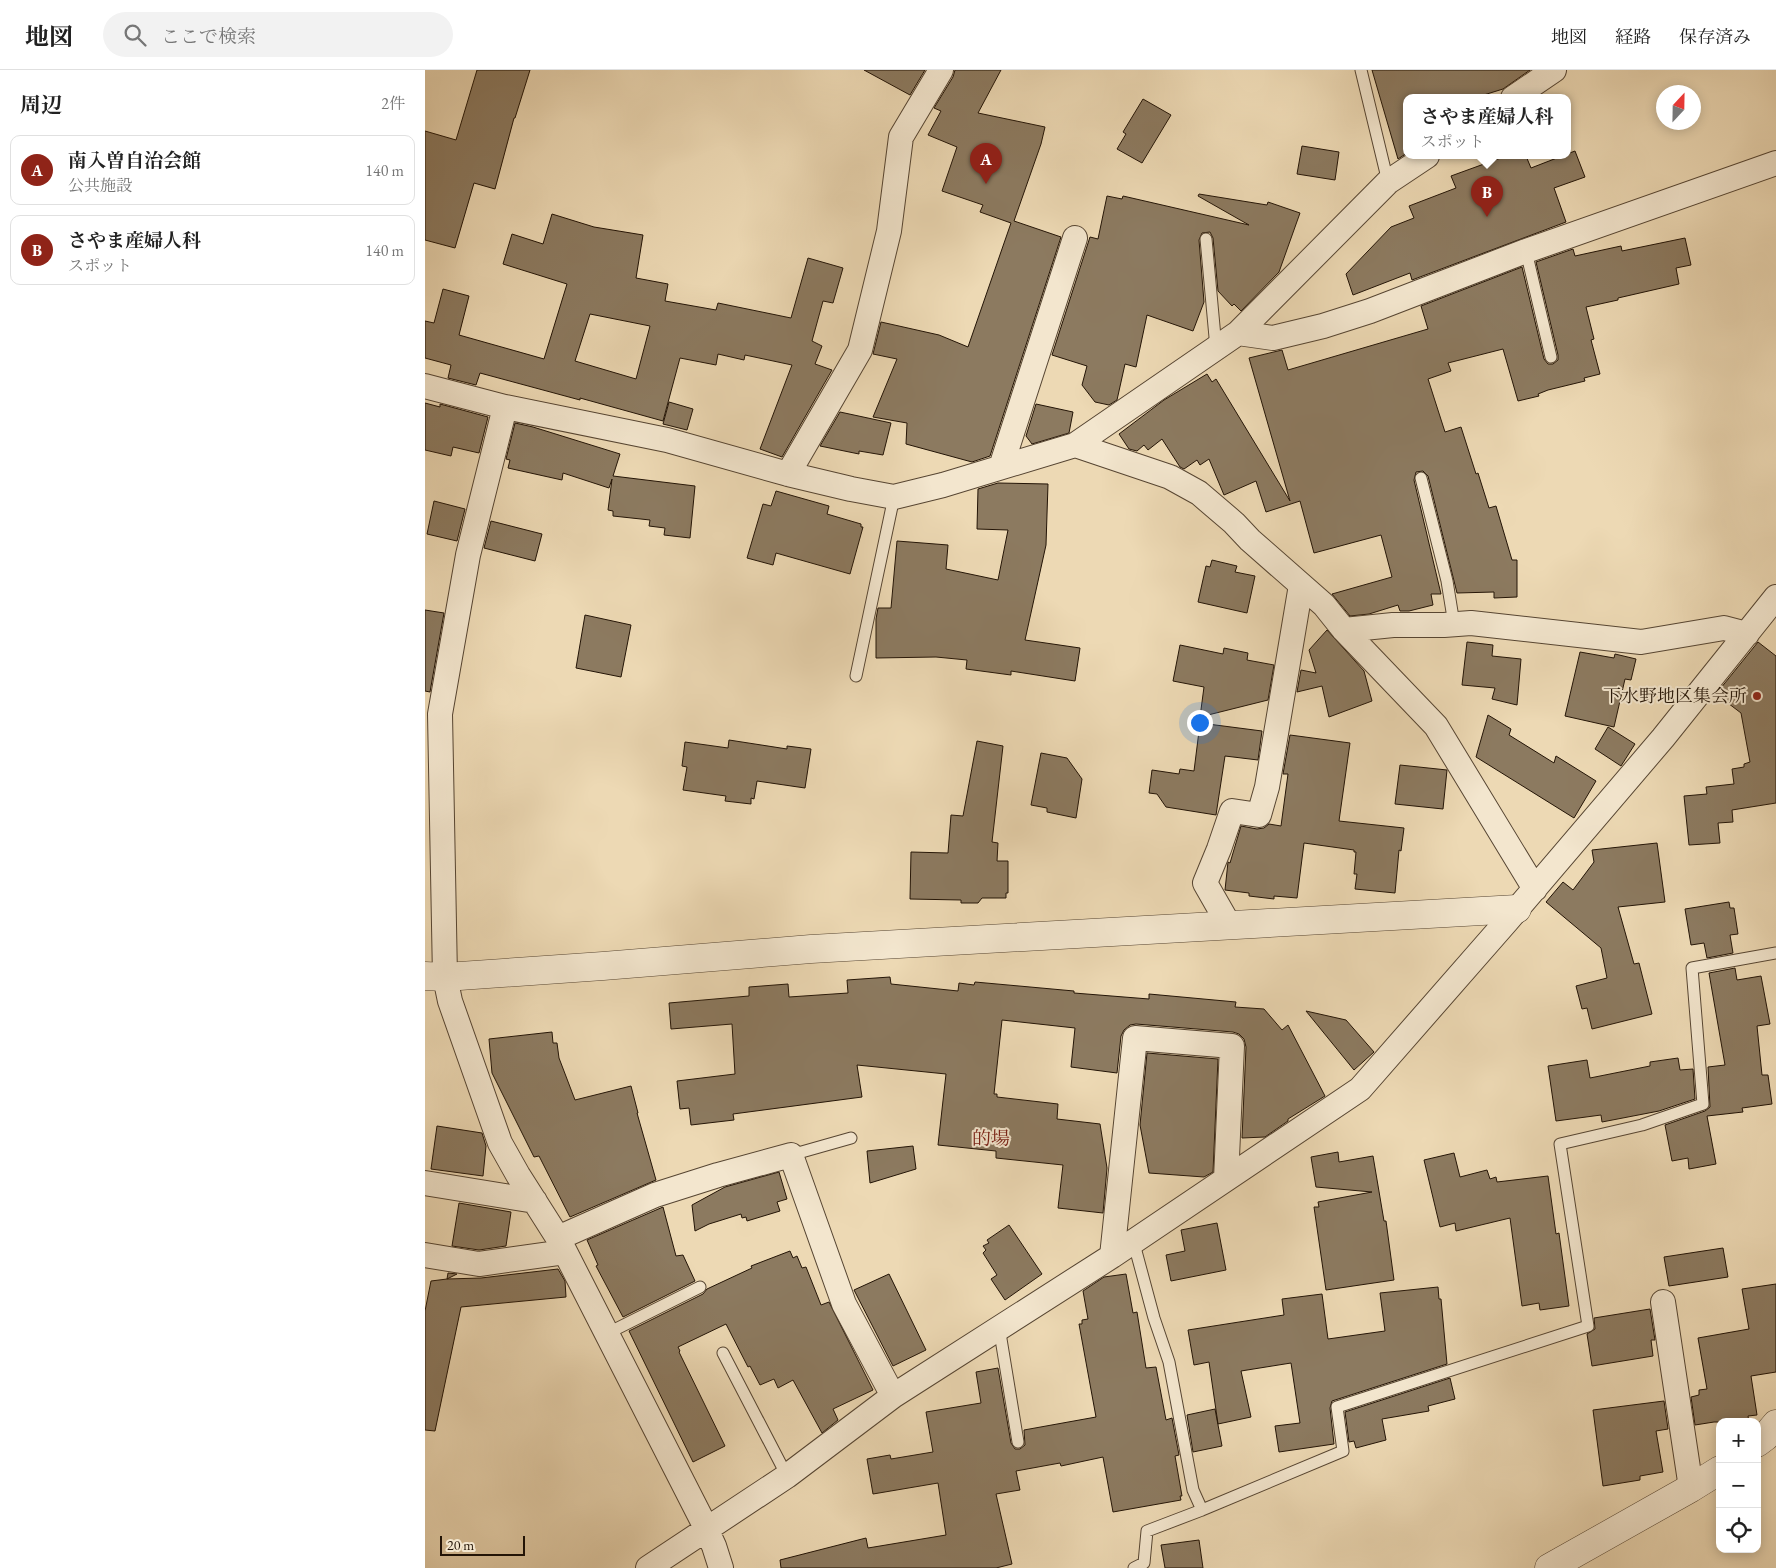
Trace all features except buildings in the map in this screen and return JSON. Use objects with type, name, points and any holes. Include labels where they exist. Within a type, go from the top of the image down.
[{"type":"street","points":[[788,474],[860,350],[889,231],[901,137],[941,70]]},
{"type":"street","points":[[1519,94],[1553,70]]},
{"type":"street","points":[[425,386],[505,406],[667,440],[788,474],[894,497],[943,485],[1075,445],[1238,333],[1388,182],[1422,159]]},
{"type":"street","points":[[1238,333],[1273,338],[1323,326],[1370,311],[1526,251],[1776,163]]},
{"type":"street","points":[[1001,467],[1075,238]]},
{"type":"street","points":[[505,406],[468,555],[432,713],[435,976],[450,1001],[500,1143],[562,1245],[608,1333],[701,1518],[714,1546],[721,1568]]},
{"type":"street","points":[[1075,445],[1169,477],[1199,493],[1324,606],[1344,630],[1436,726],[1535,889]]},
{"type":"street","points":[[1229,924],[1205,883],[1232,811],[1259,815],[1267,787],[1301,585]]},
{"type":"street","points":[[648,1568],[787,1476],[893,1396],[1111,1256],[1360,1089],[1535,889],[1663,738],[1776,597]]},
{"type":"street","points":[[1344,630],[1393,625],[1471,623],[1641,642],[1724,628],[1747,634]]},
{"type":"street","points":[[435,976],[603,966],[811,949],[1517,909]]},
{"type":"street","points":[[1111,1256],[1135,1038],[1232,1046],[1226,1179]]},
{"type":"street","points":[[425,1254],[479,1264],[562,1245],[655,1195],[791,1155],[844,1304],[893,1396]]},
{"type":"street","points":[[425,1183],[535,1200]]},
{"type":"street","points":[[1663,1302],[1691,1488]]},
{"type":"street","points":[[1761,1440],[1776,1424]]},
{"type":"street","points":[[1549,1568],[1716,1472]]},
{"type":"lane","points":[[1361,70],[1388,182]]},
{"type":"lane","points":[[1206,238],[1217,348]]},
{"type":"lane","points":[[1526,251],[1551,357]]},
{"type":"lane","points":[[1421,478],[1447,581],[1455,624]]},
{"type":"lane","points":[[855,676],[894,497]]},
{"type":"lane","points":[[1134,1568],[1144,1563],[1147,1531],[1202,1510],[1343,1450],[1337,1407],[1588,1326],[1560,1144],[1642,1125],[1703,1104],[1692,968],[1776,953]]},
{"type":"lane","points":[[791,1155],[851,1138]]},
{"type":"lane","points":[[1133,1240],[1154,1318],[1169,1362],[1193,1490],[1202,1510]]},
{"type":"lane","points":[[608,1333],[700,1288]]},
{"type":"lane","points":[[999,1327],[1018,1442]]},
{"type":"lane","points":[[723,1353],[787,1476]]},
{"type":"place","name":"南入曽自治会館","points":[[986,184]]},
{"type":"place","name":"さやま産婦人科","points":[[1487,217]]},
{"type":"place","name":"下水野地区集会所","points":[[1757,696]]},
{"type":"district","name":"的場","points":[[991,1138]]}]
